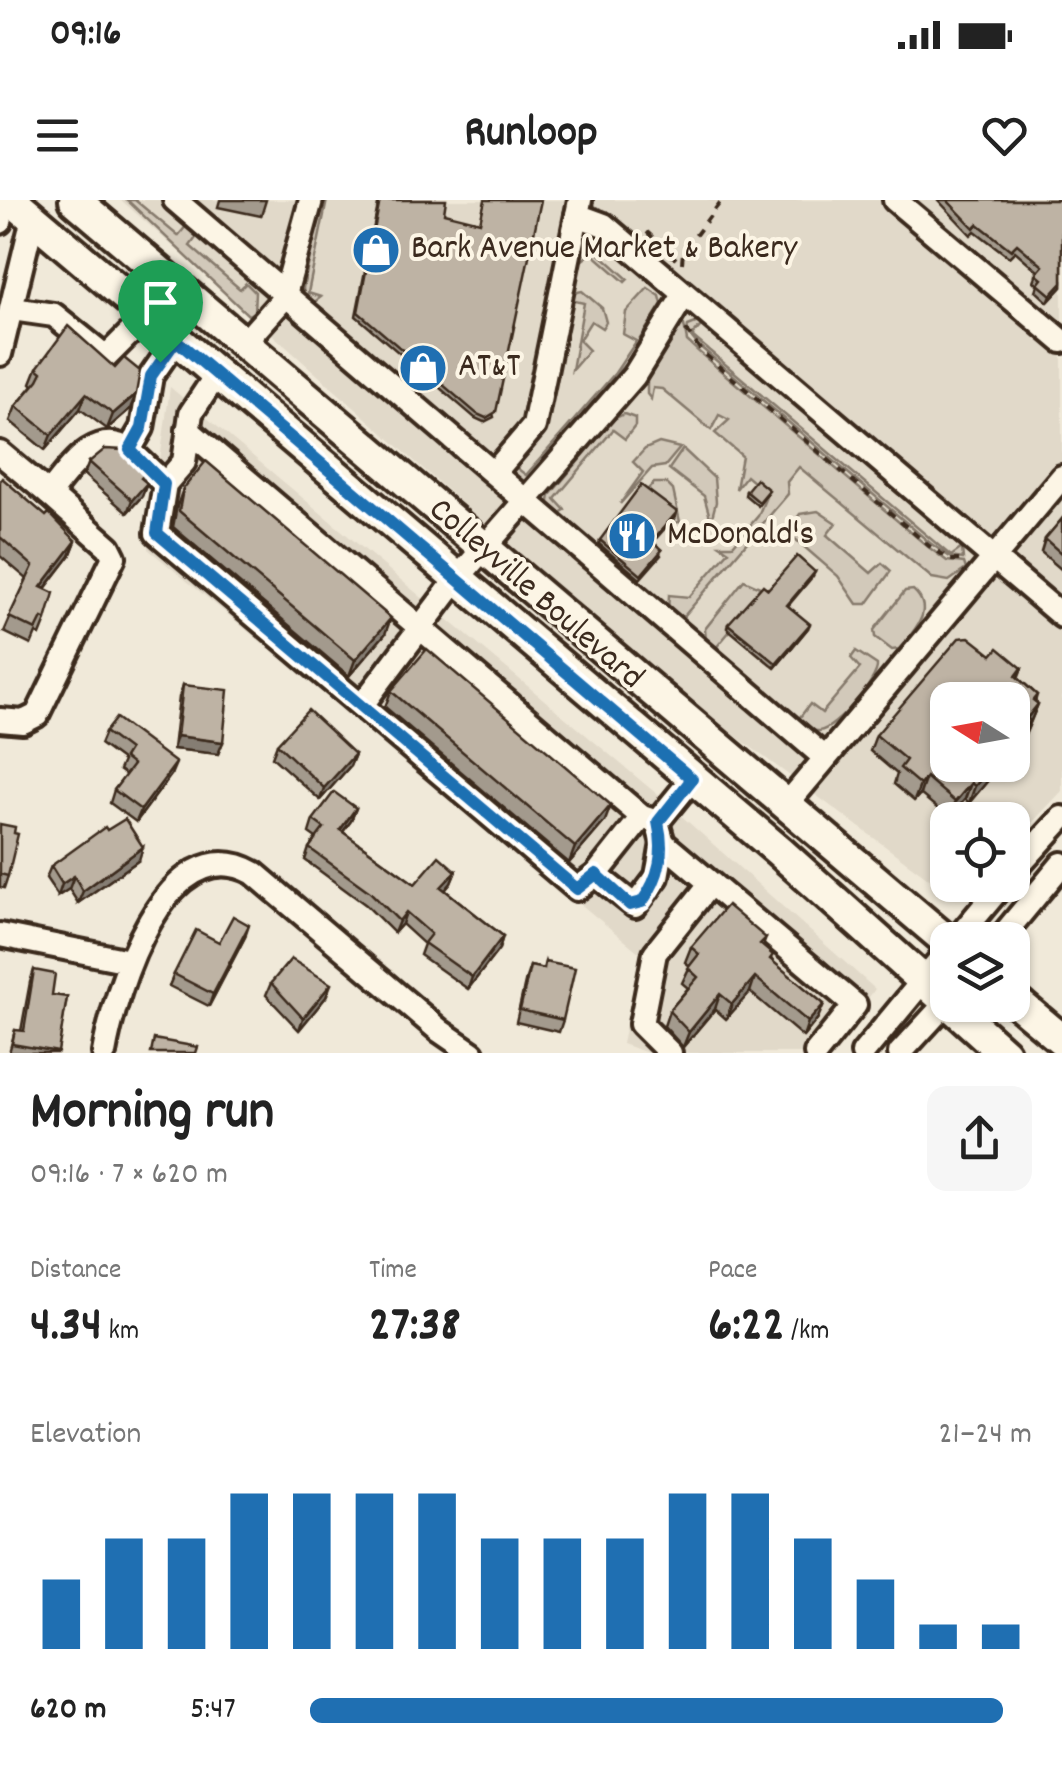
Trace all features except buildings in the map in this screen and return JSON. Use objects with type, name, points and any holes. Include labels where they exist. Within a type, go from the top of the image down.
[{"type":"main road","name":"Colleyville Boulevard","points":[[75,200],[930,927]]},
{"type":"main road","name":"Colleyville Boulevard","points":[[22,205],[147,316],[778,851],[930,990]]},
{"type":"main road","points":[[1030,1012],[1060,1035]]},
{"type":"main road","name":"Colleyville Boulevard","points":[[969,1022],[1004,1053]]},
{"type":"street","points":[[174,200],[824,757]]},
{"type":"street","points":[[243,344],[284,298],[311,200]]},
{"type":"street","points":[[895,200],[1060,334]]},
{"type":"street","points":[[0,222],[22,205]]},
{"type":"street","points":[[0,354],[12,309],[22,205]]},
{"type":"street","points":[[494,473],[534,426],[579,208],[604,225],[1062,616]]},
{"type":"street","points":[[362,704],[458,579],[527,504],[634,376],[684,296]]},
{"type":"street","points":[[12,309],[54,315],[106,356],[147,316]]},
{"type":"street","points":[[130,450],[142,428],[151,376],[176,340]]},
{"type":"street","points":[[217,374],[198,400],[188,430],[184,462],[164,484],[157,533],[577,889],[654,827],[692,779]]},
{"type":"street","points":[[188,430],[654,827],[710,884],[855,1005],[816,1053]]},
{"type":"street","points":[[48,494],[88,450],[113,443],[130,450],[164,484]]},
{"type":"street","points":[[0,454],[110,546],[114,557],[38,715],[23,722],[0,720]]},
{"type":"street","points":[[787,804],[1062,477]]},
{"type":"street","points":[[1030,853],[1062,818]]},
{"type":"street","points":[[596,874],[636,906],[657,878],[654,827]]},
{"type":"street","points":[[104,1053],[129,961],[184,878],[212,861],[238,864],[472,1053]]},
{"type":"street","points":[[1015,922],[1062,864]]},
{"type":"street","points":[[670,1053],[642,1024],[655,953],[710,884]]},
{"type":"street","points":[[971,922],[988,902]]},
{"type":"street","points":[[0,935],[129,961]]},
{"type":"street","points":[[864,1053],[930,971]]},
{"type":"street","points":[[900,1053],[930,1020]]},
{"type":"path","points":[[635,223],[675,256],[680,266],[683,252],[722,200]]},
{"type":"shaded area","points":[[121,200],[1062,200],[1062,791],[1030,825],[1030,802],[930,802],[930,879],[664,683]]},
{"type":"shaded area","points":[[127,200],[135,200],[178,236],[187,225],[198,235],[190,246],[240,289],[246,283],[255,292],[254,312],[248,315]]},
{"type":"shaded area","points":[[323,200],[327,200],[308,293],[321,297],[312,304],[304,297],[303,288]]},
{"type":"shaded area","points":[[593,233],[592,247],[628,279],[625,282],[592,253],[581,261],[583,239]]},
{"type":"shaded area","points":[[648,288],[660,296],[662,304],[638,342],[623,334],[626,312]]},
{"type":"shaded area","points":[[582,291],[602,308],[606,322],[602,328],[591,321],[579,340],[589,350],[572,370],[584,303],[570,300],[572,293]]},
{"type":"shaded area","points":[[698,322],[701,326],[692,336],[951,556],[962,548],[963,559],[950,557],[930,543],[698,345],[687,332],[688,326]]},
{"type":"shaded area","points":[[678,324],[684,325],[687,341],[700,353],[927,546],[947,561],[964,563],[966,569],[949,581],[932,578],[799,467],[787,482],[788,494],[684,616],[678,619],[668,611],[669,595],[689,597],[729,551],[720,545],[733,545],[758,516],[767,494],[746,476],[736,489],[742,456],[715,433],[729,420],[719,415],[711,430],[662,389],[653,388],[651,399],[647,394],[647,380]]},
{"type":"shaded area","points":[[635,343],[638,348],[530,480],[523,485],[509,473],[514,466],[526,475],[615,373]]},
{"type":"shaded area","points":[[170,387],[658,795],[875,989],[828,1053],[648,1053],[622,1044],[640,953],[148,549]]},
{"type":"shaded area","points":[[624,414],[635,418],[635,426],[625,439],[613,430],[555,499],[565,510],[556,515],[548,508],[550,495],[614,419]]},
{"type":"shaded area","points":[[659,443],[680,448],[665,466],[652,468],[620,504],[643,472],[633,462],[645,449]]},
{"type":"shaded area","points":[[683,449],[714,478],[716,502],[711,521],[704,496],[669,469]]},
{"type":"shaded area","points":[[654,483],[666,483],[673,490],[680,522],[673,523],[675,516],[644,493]]},
{"type":"shaded area","points":[[818,511],[836,523],[827,535],[871,573],[882,563],[891,571],[867,604],[857,604],[838,576],[787,532],[800,514]]},
{"type":"shaded area","points":[[744,580],[762,588],[727,627],[730,631],[714,650],[706,641],[705,629]]},
{"type":"shaded area","points":[[913,590],[920,598],[923,613],[911,635],[899,649],[892,650],[875,637],[874,630],[905,591]]},
{"type":"shaded area","points":[[856,651],[877,665],[864,692],[826,728],[815,731],[804,727],[797,721],[810,704],[822,713],[860,668],[851,658]]},
{"type":"place","name":"Bark Avenue Market & Bakery","points":[[376,250]]},
{"type":"place","name":"AT&T","points":[[423,368]]},
{"type":"place","name":"McDonald's","points":[[632,536]]},
{"type":"route","points":[[176,340],[692,779],[658,822],[662,843],[657,878],[642,902],[630,905],[596,874],[577,889],[157,533],[164,484],[130,450],[142,428],[151,376],[160,362],[176,340]]}]
